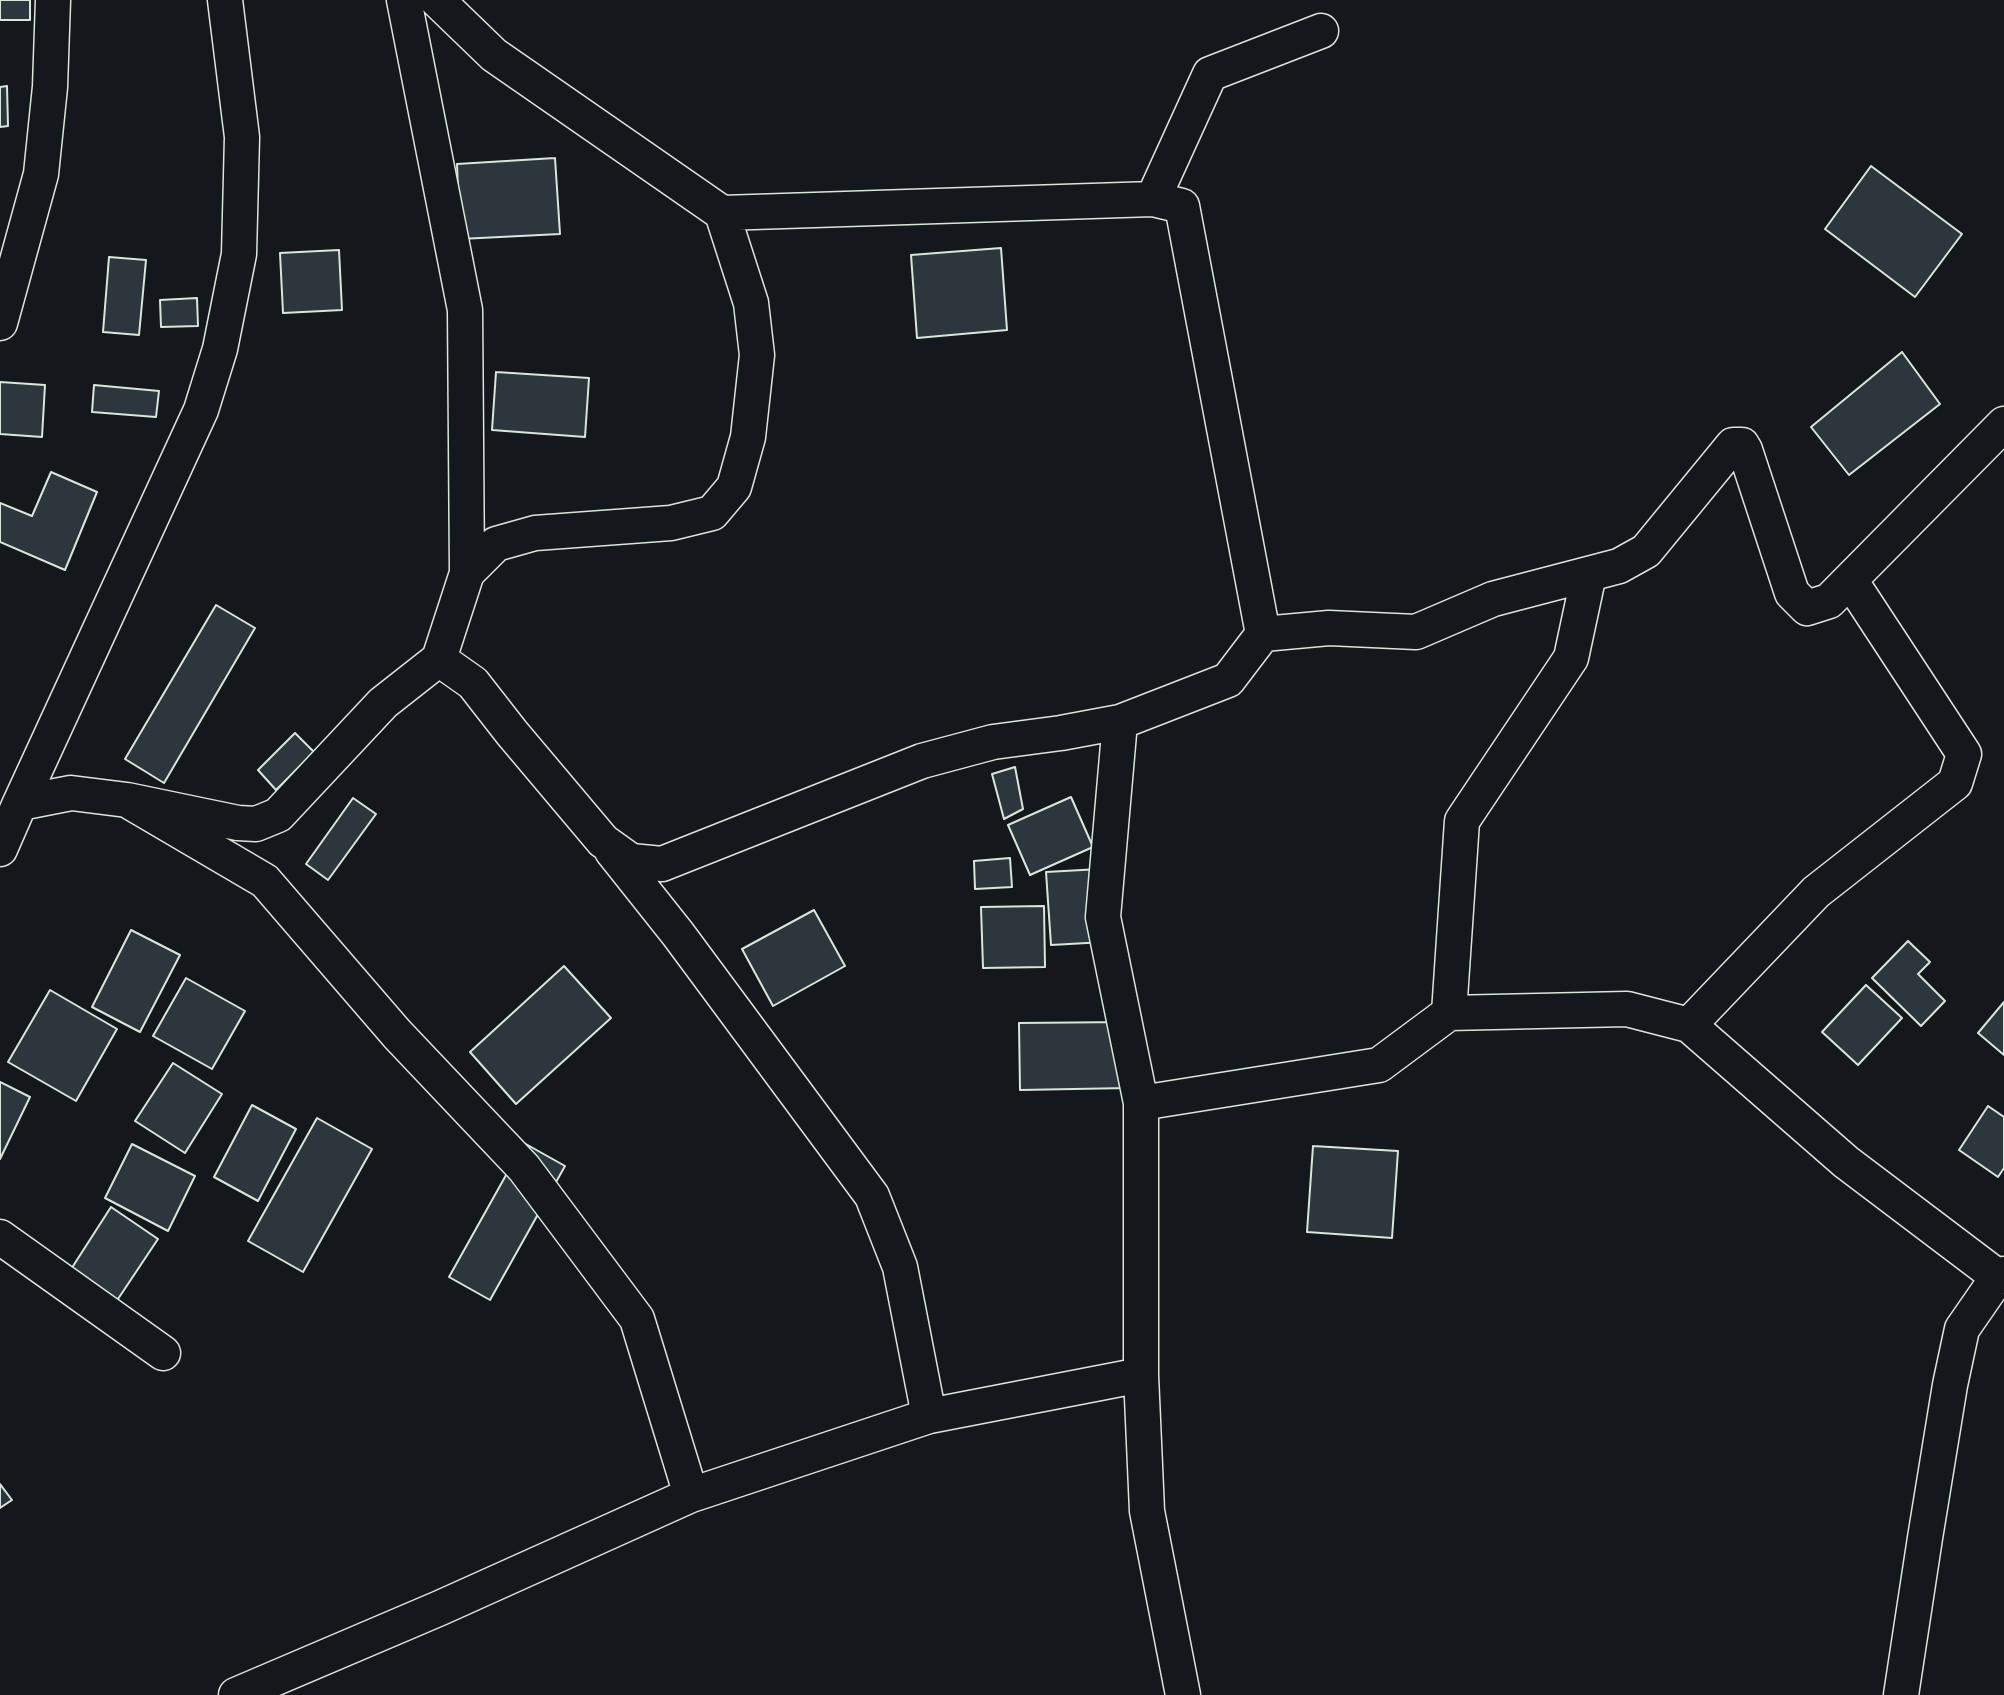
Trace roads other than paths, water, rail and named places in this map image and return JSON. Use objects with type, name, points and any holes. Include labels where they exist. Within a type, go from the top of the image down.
[{"type":"street","points":[[0,323],[41,174],[50,87],[53,0]]},
{"type":"street","points":[[0,849],[201,410],[220,349],[239,254],[242,137],[225,0]]},
{"type":"street","points":[[20,803],[71,793],[256,824],[278,815],[383,703],[439,659],[467,573],[465,310],[404,0]]},
{"type":"street","points":[[437,0],[494,55],[722,213],[1153,199],[1182,206],[1263,634]]},
{"type":"street","points":[[1153,199],[1210,74],[1321,31]]},
{"type":"street","points":[[467,573],[496,544],[535,533],[671,523],[712,513],[734,487],[748,437],[757,355],[751,303],[722,213]]},
{"type":"street","points":[[603,841],[631,861],[662,864],[922,761],[993,742],[1120,722],[1228,680],[1263,634],[1329,628],[1416,632],[1493,599],[1619,566],[1646,551],[1733,445],[1742,445],[1745,450],[1792,593],[1807,608],[1829,601],[2004,424]]},
{"type":"street","points":[[1449,1013],[1462,821],[1571,658],[1589,574]]},
{"type":"street","points":[[1689,1025],[1816,892],[1955,783],[1964,754],[1850,580]]},
{"type":"street","points":[[439,659],[473,683],[678,934],[872,1196],[900,1267],[929,1416]]},
{"type":"street","points":[[1120,722],[1103,917],[1141,1103],[1141,1375],[1147,1511],[1183,1695]]},
{"type":"street","points":[[127,800],[265,881],[397,1034],[524,1168],[637,1319],[691,1495]]},
{"type":"street","points":[[1141,1103],[1379,1065],[1449,1013],[1627,1009],[1689,1025],[1846,1162],[2001,1276],[1962,1329],[1927,1522],[1901,1695]]},
{"type":"street","points":[[0,1237],[163,1353]]},
{"type":"street","points":[[236,1695],[440,1608],[691,1495],[929,1416],[1141,1375]]}]
